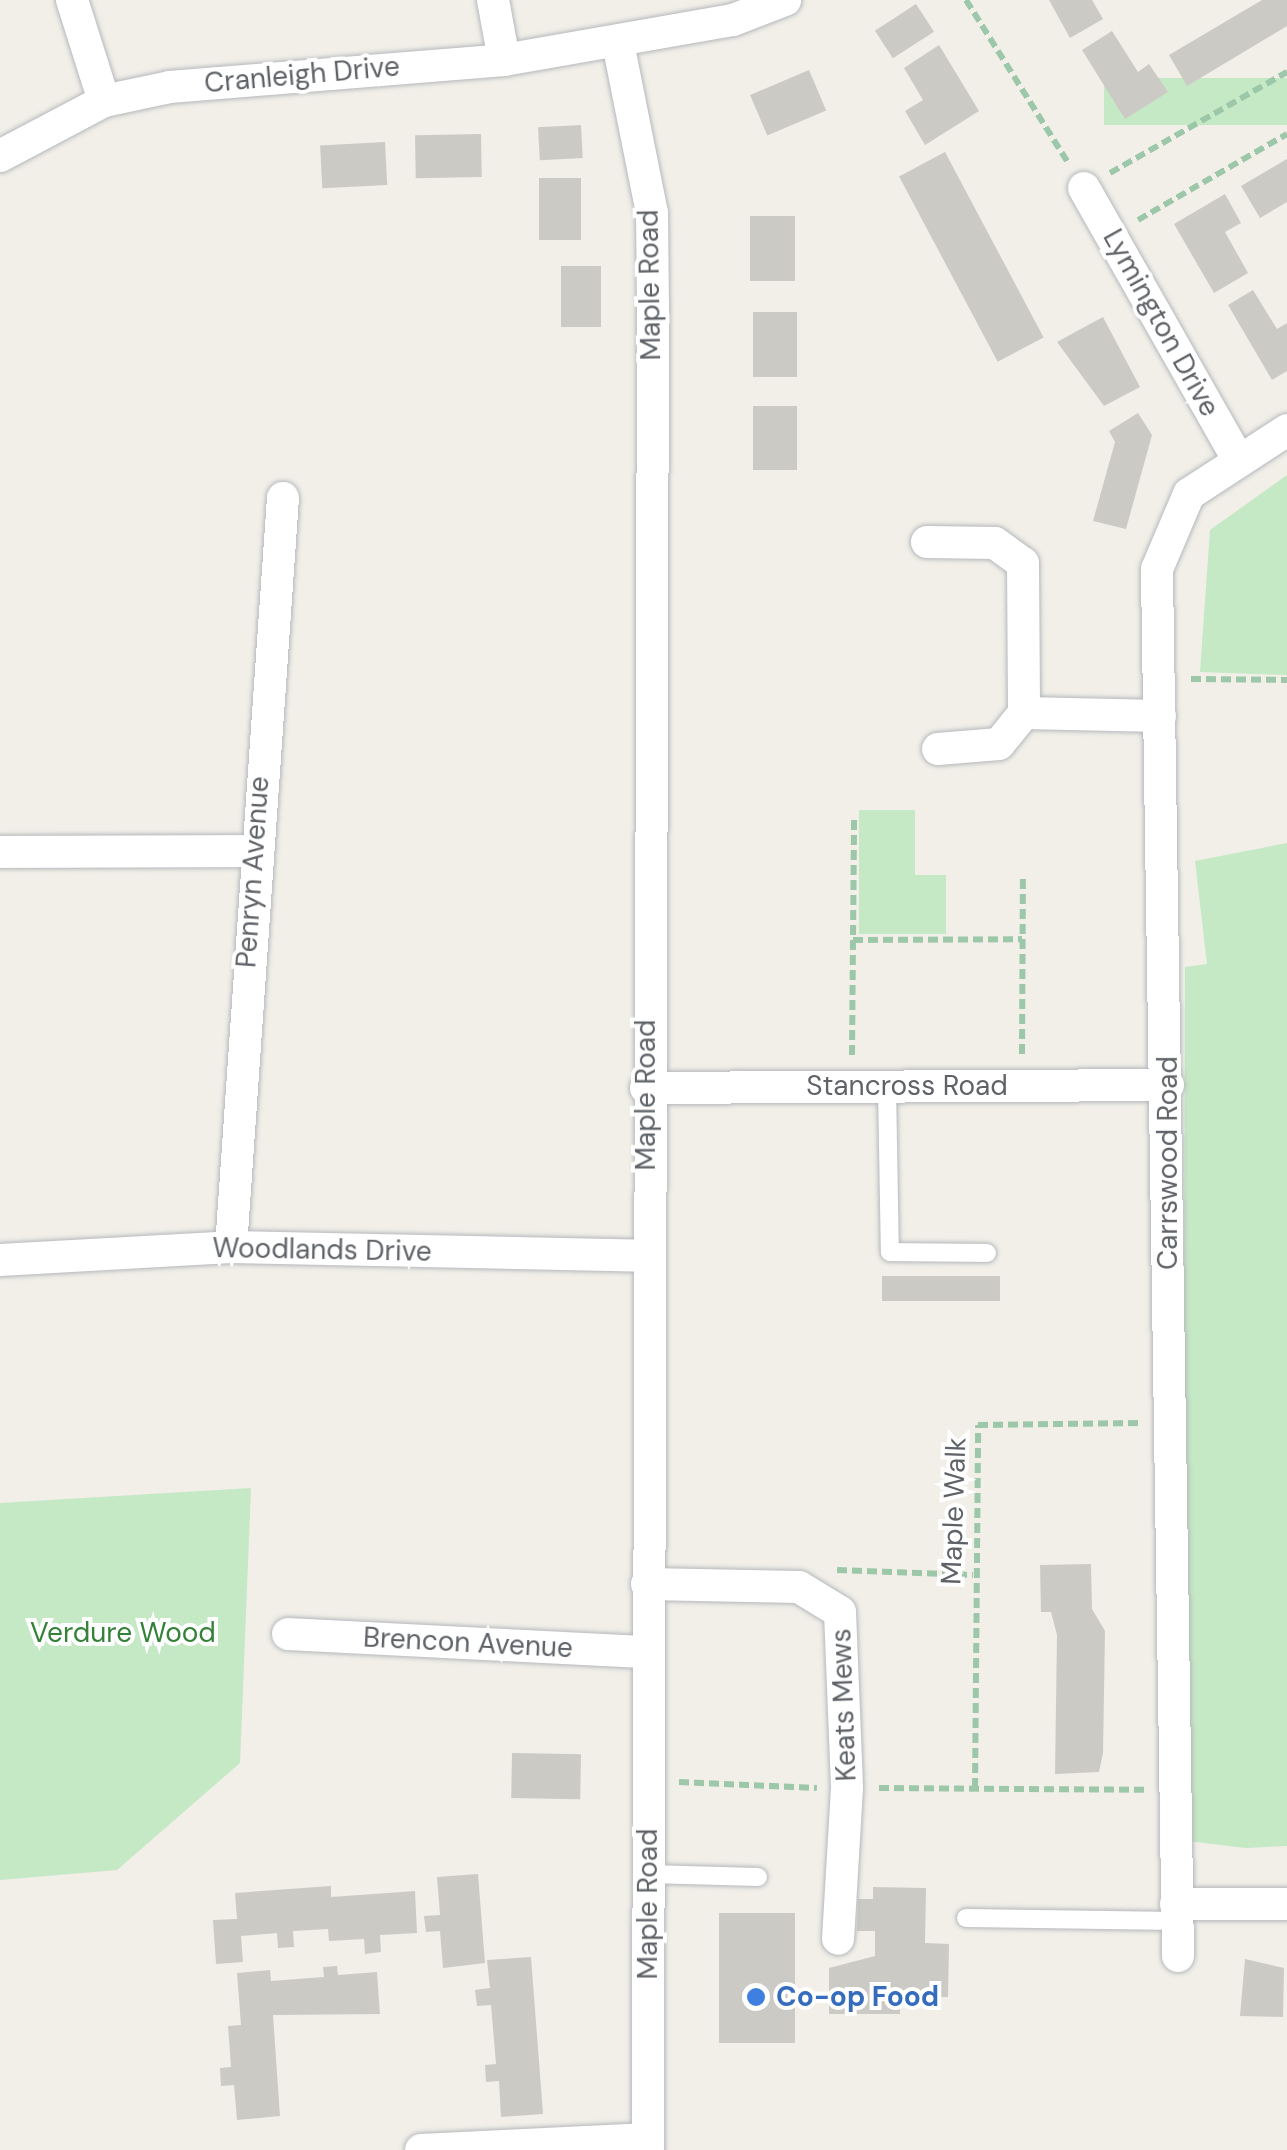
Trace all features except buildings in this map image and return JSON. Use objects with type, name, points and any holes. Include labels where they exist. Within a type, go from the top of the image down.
[{"type":"street","points":[[72,0],[104,101]]},
{"type":"street","points":[[493,0],[504,60]]},
{"type":"street","name":"Cranleigh Drive","points":[[0,156],[104,101],[226,79],[504,60],[618,42],[786,0]]},
{"type":"street","name":"Maple Road","points":[[618,42],[652,212],[645,1256],[648,2144]]},
{"type":"street","name":"Lymington Drive","points":[[1084,188],[1236,457]]},
{"type":"street","name":"Carrswood Road","points":[[1178,1956],[1158,570],[1169,527],[1189,494],[1236,457],[1287,430]]},
{"type":"street","name":"Penryn Avenue","points":[[231,1247],[253,852],[283,498]]},
{"type":"street","points":[[928,542],[995,543],[1023,563],[1024,714],[998,744],[938,749]]},
{"type":"street","points":[[1024,714],[1160,716]]},
{"type":"street","points":[[0,852],[253,852]]},
{"type":"street","name":"Stancross Road","points":[[646,1088],[1168,1085]]},
{"type":"street","name":"Woodlands Drive","points":[[0,1260],[231,1247],[645,1256]]},
{"type":"street","name":"Keats Mews","points":[[648,1584],[819,1593],[840,1612],[845,1638],[838,1940]]},
{"type":"street","name":"Brencon Avenue","points":[[288,1634],[647,1652]]},
{"type":"street","points":[[1177,1913],[1287,1904]]},
{"type":"street","points":[[421,2150],[648,2144]]},
{"type":"lane","points":[[887,1087],[890,1252],[987,1253]]},
{"type":"lane","points":[[648,1874],[758,1878]]},
{"type":"lane","points":[[966,1918],[1177,1913]]},
{"type":"path","points":[[966,0],[1084,188],[1287,72]]},
{"type":"path","points":[[1111,236],[1287,134]]},
{"type":"path","points":[[1160,678],[1287,680]]},
{"type":"path","points":[[852,1087],[854,820]]},
{"type":"path","points":[[1022,1086],[1023,876]]},
{"type":"path","points":[[853,940],[1021,936]]},
{"type":"path","name":"Maple Walk","points":[[1168,1423],[978,1425],[974,1576],[976,1788],[1175,1791]]},
{"type":"path","points":[[819,1593],[832,1570],[974,1576]]},
{"type":"green space","points":[[1104,78],[1287,78],[1287,125],[1104,125]]},
{"type":"green space","points":[[1287,475],[1287,675],[1200,672],[1210,530]]},
{"type":"green space","points":[[859,810],[915,810],[915,875],[946,875],[946,934],[859,934]]},
{"type":"green space","points":[[1287,843],[1287,1846],[1245,1848],[1188,1841],[1183,1819],[1185,967],[1207,964],[1195,861]]},
{"type":"green space","name":"Verdure Wood","points":[[251,1488],[240,1763],[117,1870],[0,1880],[0,1503]]},
{"type":"place","name":"Co-op Food","points":[[756,1997]]}]
